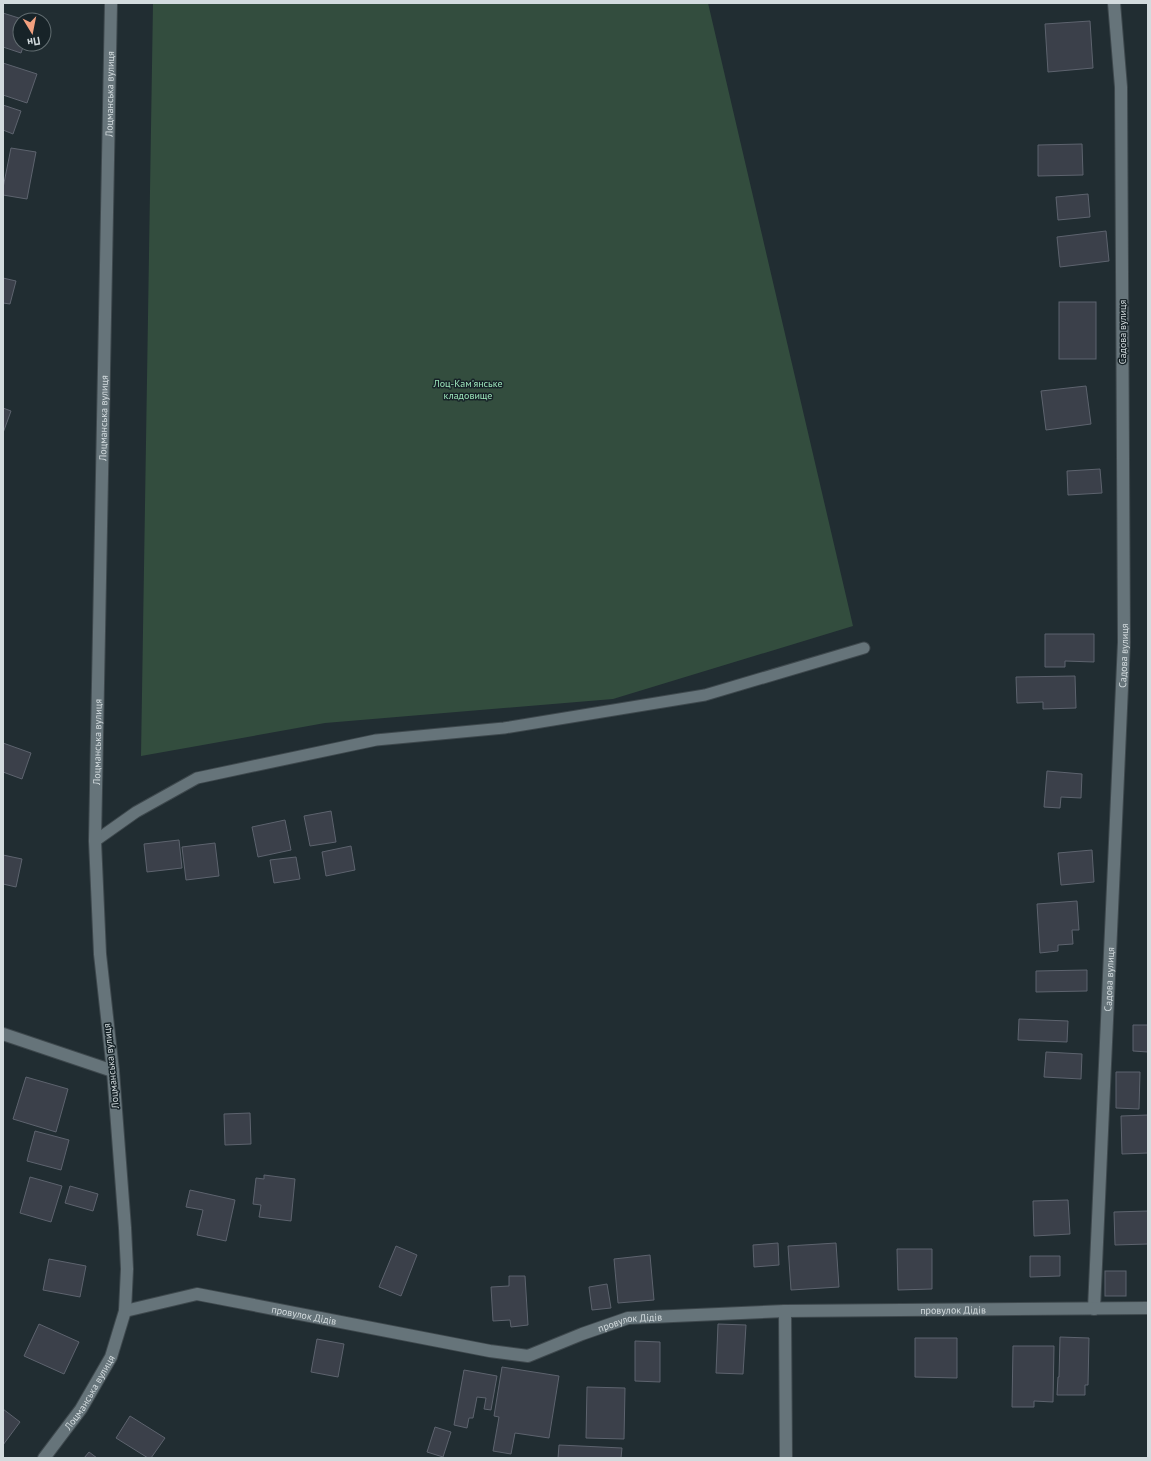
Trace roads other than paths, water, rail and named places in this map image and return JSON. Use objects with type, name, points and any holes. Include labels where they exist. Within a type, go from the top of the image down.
[{"type":"street","name":"Лоцманська вулиця","points":[[44,1458],[81,1409],[111,1357],[125,1311],[127,1270],[113,1071],[100,954],[95,842],[111,3]]},
{"type":"street","name":"Садова вулиця","points":[[1094,1309],[1124,642],[1121,87],[1114,3]]},
{"type":"street","points":[[3,1034],[113,1071]]},
{"type":"street","name":"провулок Дідів","points":[[125,1311],[197,1294],[490,1351],[528,1356],[582,1334],[628,1318],[785,1311],[1148,1308]]},
{"type":"street","points":[[785,1311],[786,1458]]},
{"type":"lane","points":[[95,842],[136,812],[197,778],[376,740],[504,728],[705,695],[864,648]]},
{"type":"park label","name":"Лоц-Кам'янcьке кладовище","points":[[468,388]]}]
